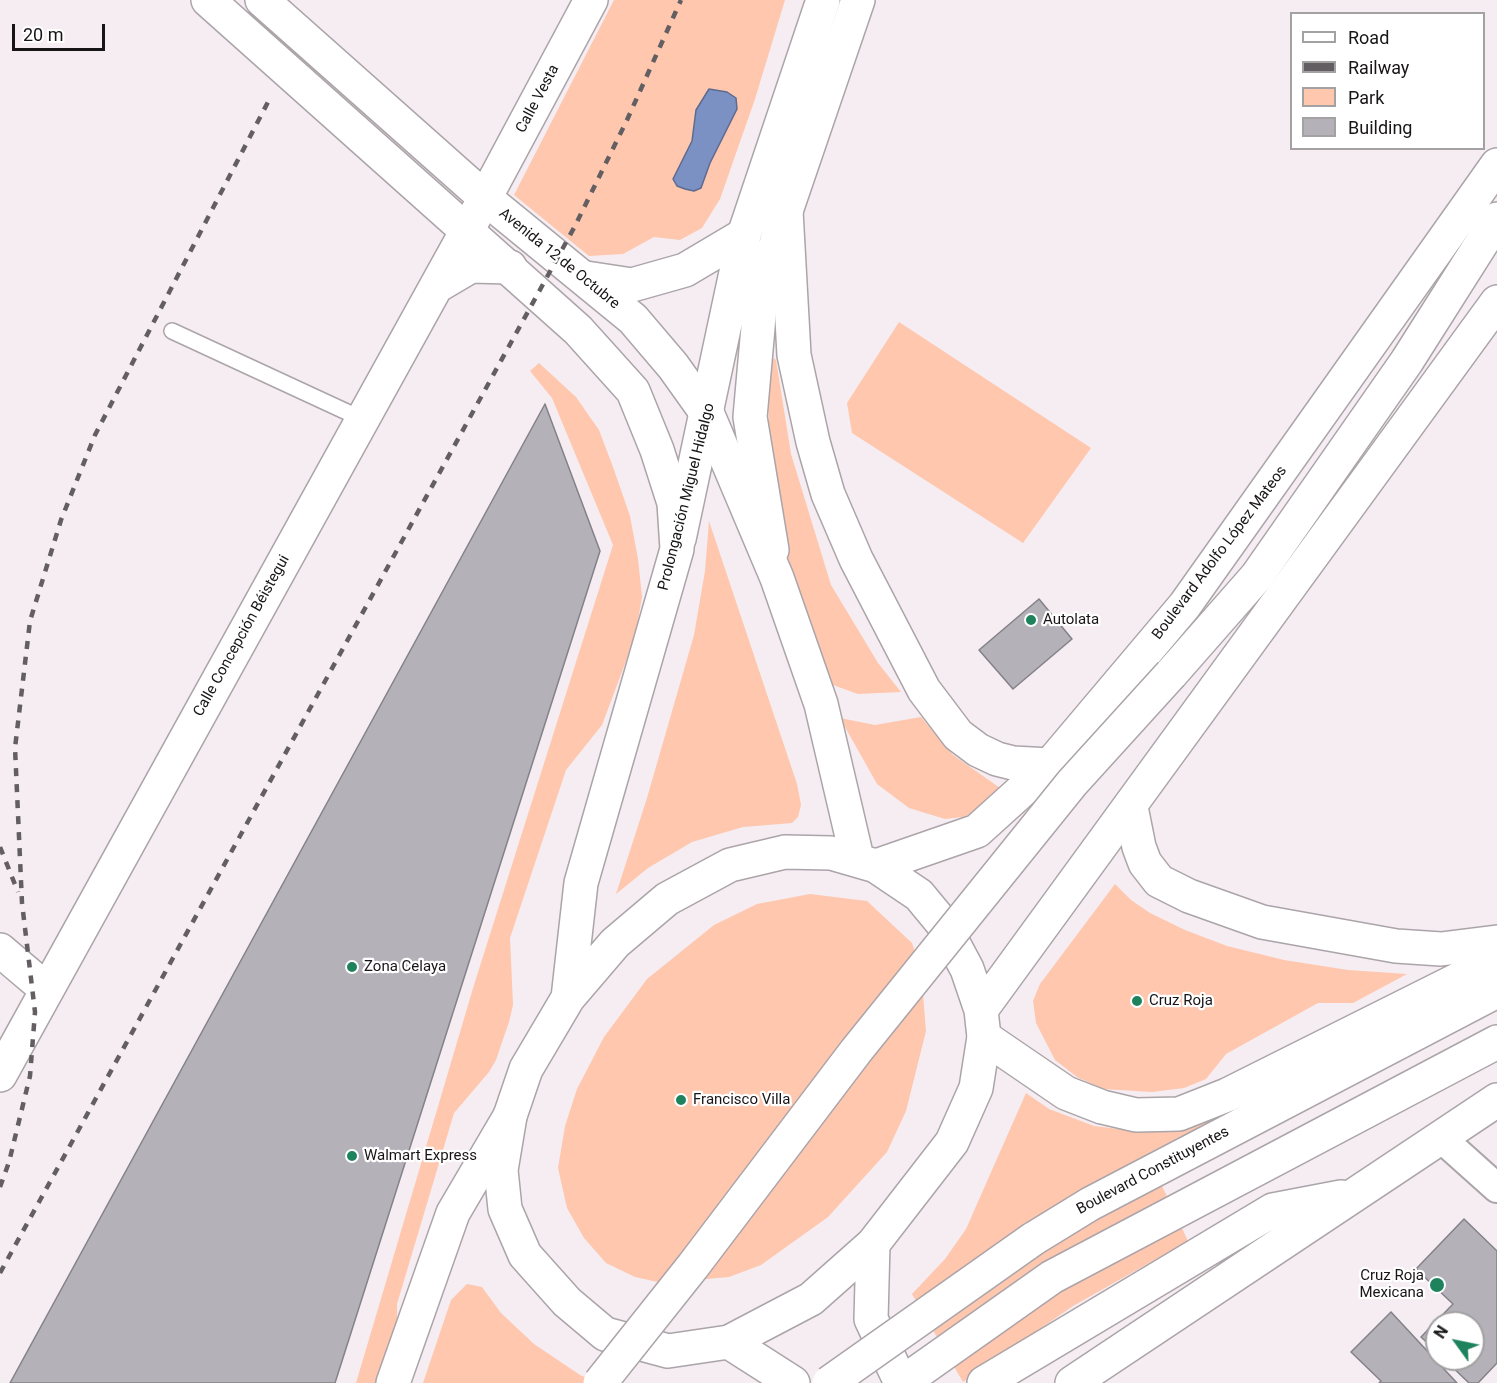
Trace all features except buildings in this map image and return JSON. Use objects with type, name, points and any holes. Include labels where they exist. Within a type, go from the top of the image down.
[{"type":"main road","points":[[208,0],[510,267],[578,330],[633,392],[657,450],[674,503],[677,549]]},
{"type":"main road","name":"Avenida 12 de Octubre","points":[[262,0],[485,198],[557,258],[586,278],[633,319],[673,366],[708,415],[777,578]]},
{"type":"main road","name":"Calle Vesta","points":[[485,198],[591,0]]},
{"type":"main road","name":"Prolongación Miguel Hidalgo","points":[[568,998],[581,883],[677,549],[708,415],[744,235],[823,0]]},
{"type":"main road","points":[[858,0],[786,211],[761,294],[750,417],[777,578],[821,704],[867,862]]},
{"type":"main road","name":"Boulevard Adolfo López Mateos","points":[[867,862],[977,831],[1050,765],[1185,605],[1497,165]]},
{"type":"main road","name":"Calle Concepción Béistegui","points":[[0,1075],[46,988],[485,198]]},
{"type":"main road","points":[[786,211],[794,355],[813,442],[828,494],[856,559],[924,690],[958,735],[978,750],[997,759],[1013,764],[1050,765]]},
{"type":"main road","points":[[600,1383],[693,1266],[856,1051],[1072,783],[1257,576],[1407,361],[1497,219]]},
{"type":"main road","points":[[586,278],[632,285],[685,270],[744,235]]},
{"type":"main road","points":[[437,286],[471,266],[510,267]]},
{"type":"main road","points":[[982,1024],[1131,807],[1497,302]]},
{"type":"main road","points":[[1131,807],[1139,847],[1145,863],[1160,881],[1189,896],[1262,922],[1386,945],[1441,949],[1497,942]]},
{"type":"main road","points":[[785,852],[831,853],[867,862],[919,896],[943,924],[967,969],[982,1024],[976,1088],[952,1142],[873,1244],[811,1299],[729,1342],[668,1351],[605,1334],[567,1302],[525,1256],[506,1209],[501,1170],[510,1116],[526,1069],[568,998],[615,943],[667,899],[730,866],[785,852]]},
{"type":"main road","points":[[0,950],[46,988]]},
{"type":"main road","points":[[982,1024],[1066,1093],[1102,1107],[1137,1115],[1179,1114],[1227,1095],[1497,960]]},
{"type":"main road","name":"Boulevard Constituyentes","points":[[829,1383],[1033,1239],[1090,1204],[1497,991]]},
{"type":"main road","points":[[873,1244],[871,1319],[901,1383],[1052,1277],[1497,1042]]},
{"type":"main road","points":[[1072,1383],[1440,1137],[1495,1104]]},
{"type":"main road","points":[[393,1383],[453,1213],[510,1116]]},
{"type":"main road","points":[[984,1383],[1272,1210],[1355,1195]]},
{"type":"main road","points":[[729,1342],[793,1383]]},
{"type":"street","points":[[1440,1137],[1497,1188]]},
{"type":"lane","points":[[172,332],[362,419]]},
{"type":"green space","points":[[614,0],[785,0],[755,99],[720,199],[702,228],[680,240],[654,237],[623,254],[589,256],[514,195]]},
{"type":"green space","points":[[899,322],[1091,448],[1023,543],[852,433],[847,403]]},
{"type":"green space","points":[[771,356],[776,360],[791,454],[831,585],[878,663],[901,692],[858,694],[822,681],[799,612],[782,533],[770,453],[767,375]]},
{"type":"green space","points":[[539,363],[576,397],[599,430],[613,467],[630,516],[638,559],[642,597],[635,637],[602,725],[566,770],[510,938],[513,1005],[509,1022],[496,1060],[489,1072],[454,1113],[397,1304],[397,1329],[383,1383],[356,1383],[474,985],[613,545],[552,398],[530,371]]},
{"type":"green space","points":[[709,521],[797,784],[801,805],[798,817],[792,823],[743,827],[692,842],[648,868],[616,894],[647,798],[694,635],[705,571]]},
{"type":"green space","points":[[921,717],[953,755],[1003,790],[986,807],[963,817],[945,819],[909,808],[877,784],[840,718],[875,725]]},
{"type":"green space","points":[[1115,884],[1131,900],[1150,913],[1185,930],[1227,946],[1284,960],[1348,970],[1407,974],[1353,1003],[1318,1003],[1226,1054],[1206,1079],[1184,1088],[1152,1092],[1103,1089],[1077,1077],[1055,1060],[1036,1023],[1033,1001],[1040,984]]},
{"type":"green space","points":[[810,894],[867,901],[912,943],[921,970],[926,1031],[906,1111],[887,1152],[828,1217],[761,1265],[729,1277],[662,1283],[635,1277],[606,1263],[584,1238],[567,1208],[558,1168],[565,1126],[577,1089],[604,1037],[647,979],[714,925],[757,904]]},
{"type":"green space","points":[[1026,1093],[1049,1109],[1094,1126],[1144,1132],[1181,1132],[1220,1116],[1147,1154],[1188,1241],[1073,1306],[963,1382],[912,1294],[945,1259],[966,1229]]},
{"type":"green space","points":[[467,1284],[482,1287],[501,1313],[534,1344],[580,1375],[600,1383],[423,1383],[451,1300]]},
{"type":"water","points":[[709,89],[727,92],[736,98],[737,109],[710,163],[701,188],[694,191],[677,186],[673,179],[692,141],[696,110]]},
{"type":"railway","points":[[0,1273],[575,226],[627,120],[681,0]]},
{"type":"railway","points":[[0,1187],[9,1162],[30,1076],[35,1012],[22,903],[15,748],[30,621],[61,520],[95,435],[268,102]]},
{"type":"railway","points":[[0,847],[18,892]]},
{"type":"place","name":"Autolata","points":[[1031,620]]},
{"type":"place","name":"Zona Celaya","points":[[352,967]]},
{"type":"place","name":"Cruz Roja","points":[[1137,1001]]},
{"type":"place","name":"Francisco Villa","points":[[681,1100]]},
{"type":"place","name":"Walmart Express","points":[[352,1156]]},
{"type":"place","name":"Cruz Roja Mexicana","points":[[1437,1285]]}]
